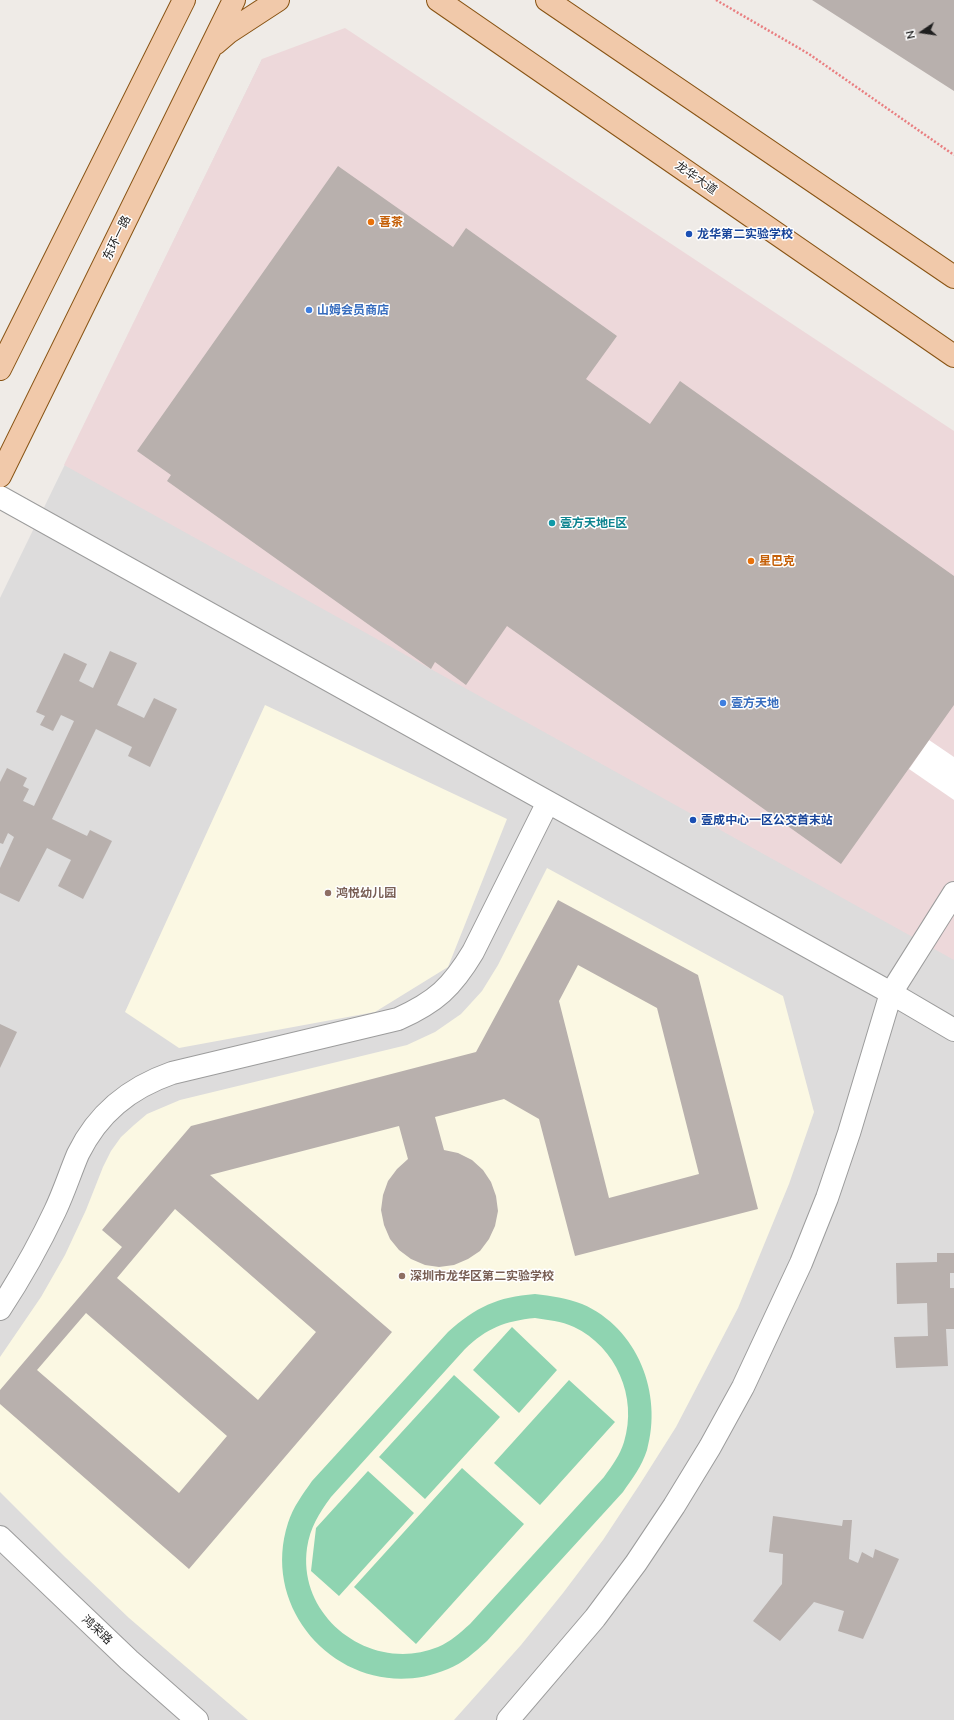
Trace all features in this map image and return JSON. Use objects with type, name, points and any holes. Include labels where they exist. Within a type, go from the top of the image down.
[{"type":"main road","points":[[168,30],[173,0]]},
{"type":"main road","points":[[0,369],[184,0]]},
{"type":"main road","name":"东环一路","points":[[0,476],[234,0]]},
{"type":"main road","points":[[209,51],[229,32],[278,0]]},
{"type":"main road","name":"龙华大道","points":[[438,0],[954,356]]},
{"type":"main road","points":[[547,0],[954,278]]},
{"type":"street","points":[[0,497],[891,993],[954,1030]]},
{"type":"street","points":[[0,1309],[41,1242],[88,1136],[100,1118],[115,1103],[152,1080],[172,1073],[398,1019],[422,1008],[442,993],[463,968],[473,952],[548,802]]},
{"type":"street","points":[[508,1720],[595,1618],[636,1563],[694,1473],[743,1387],[798,1270],[827,1198],[849,1133],[891,993],[954,893]]},
{"type":"street","name":"鸿荣路","points":[[0,1537],[129,1660],[197,1720]]},
{"type":"path","points":[[716,0],[809,54],[954,154]]},
{"type":"shaded area","name":"壹方天地","points":[[345,28],[954,431],[954,960],[64,465],[262,59]]},
{"type":"shaded area","points":[[262,59],[954,441],[954,1720],[0,1720],[0,598]]},
{"type":"shaded area","name":"鸿悦幼儿园","points":[[265,705],[507,819],[448,967],[375,1012],[179,1048],[125,1012]]},
{"type":"shaded area","name":"深圳市龙华区第二实验学校","points":[[547,868],[783,996],[814,1112],[789,1184],[738,1308],[676,1427],[603,1540],[563,1593],[521,1645],[454,1720],[248,1720],[129,1618],[0,1492],[0,1357],[41,1297],[65,1255],[111,1151],[121,1137],[134,1125],[147,1114],[180,1100],[407,1045],[435,1032],[461,1014],[482,991],[498,965]]},
{"type":"green space","points":[[535,1294],[565,1299],[582,1304],[602,1315],[618,1329],[631,1346],[642,1365],[648,1386],[651,1407],[651,1429],[647,1450],[642,1461],[623,1492],[487,1641],[464,1660],[448,1669],[413,1678],[379,1677],[348,1666],[321,1647],[300,1622],[287,1592],[282,1558],[288,1523],[298,1501],[312,1481],[448,1332],[468,1316],[488,1305],[522,1295]],"holes":[[[535,1318],[554,1321],[574,1327],[589,1336],[602,1347],[612,1360],[620,1375],[628,1408],[628,1425],[624,1442],[616,1460],[604,1477],[470,1624],[447,1643],[438,1647],[413,1653],[389,1653],[365,1646],[344,1634],[327,1618],[314,1597],[307,1574],[307,1548],[308,1541],[316,1521],[331,1497],[465,1349],[481,1336],[497,1327],[514,1321]]]},
{"type":"green space","points":[[512,1327],[557,1370],[519,1413],[473,1370]]},
{"type":"green space","points":[[454,1375],[500,1417],[425,1499],[379,1457]]},
{"type":"green space","points":[[569,1380],[615,1422],[540,1505],[494,1463]]},
{"type":"green space","points":[[462,1468],[524,1524],[416,1644],[354,1587]]},
{"type":"green space","points":[[368,1471],[414,1513],[339,1596],[311,1571],[316,1528]]},
{"type":"pier","points":[[929,740],[954,757],[954,800],[909,769]]},
{"type":"building","points":[[812,0],[954,0],[954,91]]},
{"type":"building","name":"壹方天地","points":[[338,166],[453,247],[466,228],[617,336],[586,379],[650,424],[680,381],[954,576],[954,705],[841,864],[507,626],[466,685],[435,662],[431,669],[167,481],[171,475],[137,451]]},
{"type":"building","points":[[110,651],[137,663],[117,705],[144,718],[154,698],[177,709],[150,767],[128,756],[132,747],[96,729],[52,819],[87,836],[90,830],[112,841],[83,899],[58,886],[71,860],[47,848],[19,902],[0,893],[0,868],[14,837],[8,833],[3,844],[0,843],[0,782],[7,768],[27,778],[23,786],[29,789],[23,801],[34,806],[74,721],[61,715],[53,731],[40,725],[45,716],[36,712],[64,653],[87,664],[79,681],[93,688]]},
{"type":"building","points":[[558,900],[698,975],[758,1209],[575,1256],[539,1119],[504,1099],[435,1117],[444,1150],[458,1153],[472,1160],[483,1170],[491,1182],[496,1196],[498,1211],[495,1226],[489,1239],[480,1251],[468,1259],[454,1265],[439,1267],[425,1265],[411,1259],[399,1250],[390,1239],[384,1225],[381,1210],[383,1195],[388,1181],[397,1169],[408,1159],[399,1126],[210,1175],[392,1332],[189,1569],[0,1404],[0,1390],[122,1247],[102,1230],[191,1126],[476,1052]],"holes":[[[578,965],[657,1008],[699,1174],[609,1198],[559,1001]],[[175,1209],[316,1332],[258,1400],[117,1278]],[[86,1313],[227,1436],[179,1493],[37,1370]]]},
{"type":"building","points":[[0,1024],[17,1032],[0,1068]]},
{"type":"building","points":[[937,1253],[954,1253],[954,1273],[950,1273],[950,1288],[954,1288],[954,1329],[946,1329],[948,1366],[896,1368],[894,1337],[928,1336],[927,1303],[897,1304],[896,1263],[937,1262]]},
{"type":"building","points":[[773,1516],[842,1526],[843,1520],[852,1520],[849,1559],[858,1563],[862,1552],[873,1558],[875,1549],[899,1559],[863,1639],[838,1631],[844,1611],[814,1602],[780,1641],[753,1621],[782,1584],[783,1554],[769,1552]]},
{"type":"place","name":"喜茶","points":[[371,222]]},
{"type":"place","name":"龙华第二实验学校","points":[[689,234]]},
{"type":"place","name":"山姆会员商店","points":[[309,310]]},
{"type":"place","name":"壹方天地E区","points":[[552,523]]},
{"type":"place","name":"星巴克","points":[[751,561]]},
{"type":"place","name":"壹方天地","points":[[723,703]]},
{"type":"place","name":"壹成中心一区公交首末站","points":[[693,820]]},
{"type":"place","name":"鸿悦幼儿园","points":[[328,893]]},
{"type":"place","name":"深圳市龙华区第二实验学校","points":[[402,1276]]}]
